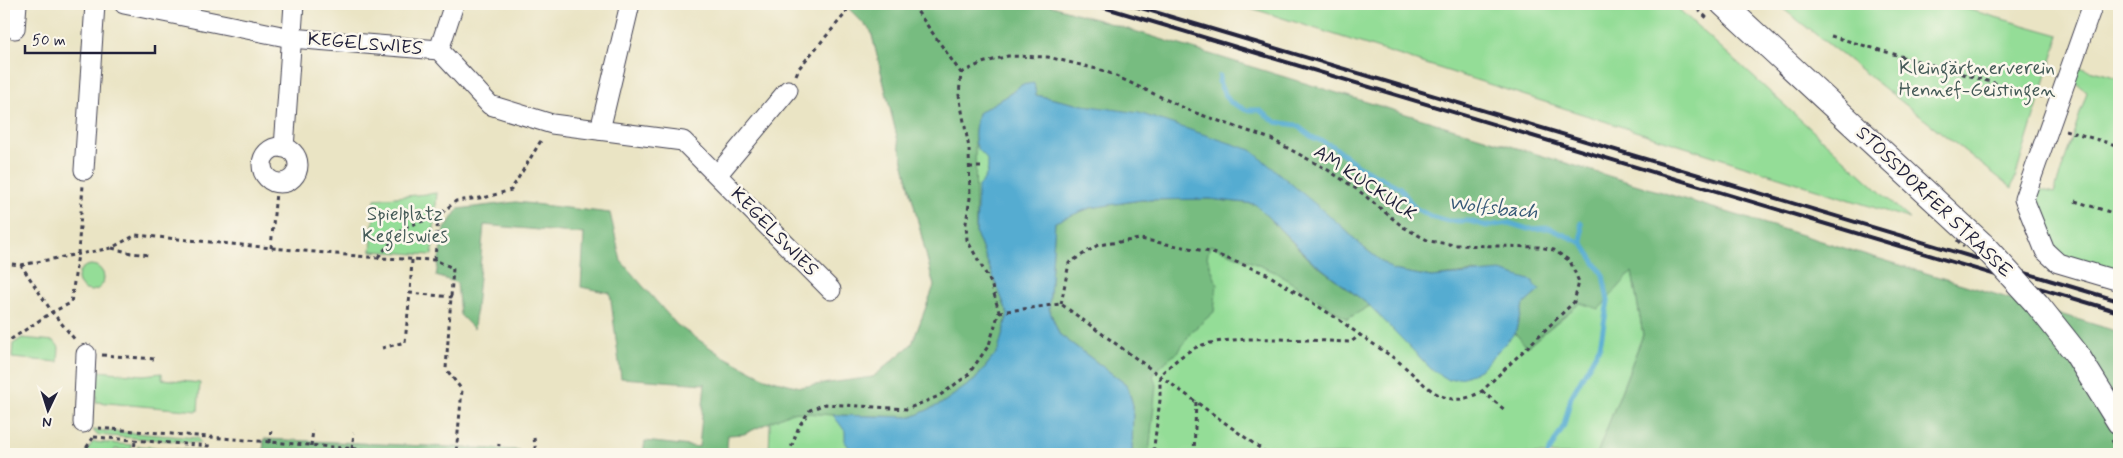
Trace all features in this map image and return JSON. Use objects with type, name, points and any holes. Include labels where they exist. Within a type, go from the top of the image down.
[{"type":"main road","name":"STOSSDORFER STRASSE","points":[[1723,4],[1983,244],[2037,304],[2076,353],[2118,419]]},
{"type":"street","points":[[15,29],[17,4]]},
{"type":"street","points":[[84,170],[94,4]]},
{"type":"street","name":"KEGELSWIES","points":[[124,4],[291,38],[439,50],[490,105],[552,124],[683,141],[718,174],[831,290]]},
{"type":"street","name":"KEGELSWIES","points":[[284,148],[294,4]]},
{"type":"street","name":"KEGELSWIES","points":[[439,50],[454,4]]},
{"type":"street","points":[[600,130],[630,4]]},
{"type":"street","points":[[2093,4],[2024,198],[2045,251],[2058,262],[2119,281]]},
{"type":"street","name":"KEGELSWIES","points":[[718,174],[788,90]]},
{"type":"street","points":[[284,148],[294,154],[298,164],[297,170],[290,180],[278,187],[265,174],[263,163],[264,158],[272,149],[284,148]]},
{"type":"street","points":[[86,354],[91,430]]},
{"type":"path","points":[[788,90],[799,68],[846,13],[848,4]]},
{"type":"path","points":[[794,454],[791,448],[799,426],[810,410],[824,404],[907,409],[939,396],[968,375],[988,345],[1000,312],[991,283],[966,240],[966,222],[970,198],[968,148],[959,95],[961,73],[912,4]]},
{"type":"path","points":[[1831,36],[2058,102]]},
{"type":"path","name":"AM KUCKUCK","points":[[961,73],[982,63],[1008,56],[1048,57],[1105,71],[1194,112],[1271,140],[1328,170],[1358,190],[1403,227],[1429,241],[1455,245],[1554,250],[1570,261],[1579,282],[1574,302],[1482,391],[1473,397],[1452,400],[1434,393],[1398,362],[1268,274],[1210,252],[1140,239],[1098,245],[1069,263],[1061,304]]},
{"type":"path","points":[[378,258],[405,227],[438,216],[456,201],[487,197],[511,190],[552,124]]},
{"type":"path","points":[[2050,126],[2119,146]]},
{"type":"path","points":[[969,167],[983,167]]},
{"type":"path","points":[[4,344],[52,312],[71,303],[78,254],[84,170]]},
{"type":"path","points":[[271,248],[278,187]]},
{"type":"path","points":[[2075,202],[2119,215]]},
{"type":"path","points":[[435,260],[438,216]]},
{"type":"path","points":[[4,264],[21,265],[111,248],[136,235],[378,258],[435,260],[453,268],[446,368],[462,390],[456,454]]},
{"type":"path","points":[[111,248],[150,255]]},
{"type":"path","points":[[382,348],[404,342],[412,260]]},
{"type":"path","points":[[21,265],[52,312],[86,354],[155,359]]},
{"type":"path","points":[[410,293],[452,297]]},
{"type":"path","points":[[1000,312],[1061,304],[1268,454]]},
{"type":"path","points":[[1153,454],[1160,400],[1160,375],[1177,358],[1198,347],[1221,341],[1351,342],[1360,335]]},
{"type":"path","points":[[1482,391],[1506,411]]},
{"type":"path","points":[[1194,454],[1196,401]]},
{"type":"path","points":[[270,443],[271,428]]},
{"type":"path","points":[[91,430],[135,440],[210,446]]},
{"type":"path","points":[[91,430],[419,454]]},
{"type":"path","points":[[311,446],[313,430]]},
{"type":"path","points":[[352,449],[354,433]]},
{"type":"path","points":[[534,438],[536,454]]},
{"type":"path","points":[[134,454],[135,440]]},
{"type":"path","points":[[498,454],[499,444]]},
{"type":"green space","points":[[844,4],[1046,4],[2119,332],[2119,454],[1597,454],[1643,335],[1632,272],[1599,309],[1580,303],[1527,347],[1515,333],[1523,305],[1540,290],[1534,285],[1474,272],[1431,277],[1393,270],[1364,248],[1339,224],[1076,104],[1036,95],[1034,84],[1021,85],[978,113],[975,130],[976,233],[1008,314],[998,351],[975,380],[941,404],[912,417],[792,412],[744,434],[728,435],[727,447],[730,454],[643,454],[645,441],[699,447],[705,384],[621,378],[610,293],[581,287],[584,234],[484,225],[474,329],[460,315],[457,283],[436,276],[444,230],[458,209],[516,202],[610,213],[621,261],[677,325],[721,355],[765,378],[800,387],[873,377],[912,344],[934,286],[871,31]]},
{"type":"green space","points":[[1237,4],[1673,4],[1910,219],[1248,7]]},
{"type":"green space","name":"Kleingärtnerverein Hennef-Geistingen","points":[[1777,4],[1949,4],[2059,35],[2012,188]]},
{"type":"green space","points":[[871,31],[961,54],[1632,271],[1643,335],[1597,454],[769,454],[771,398],[873,377],[912,344],[934,286]]},
{"type":"green space","name":"Kleingärtnerverein Hennef-Geistingen","points":[[2078,67],[2119,78],[2119,275],[2061,258],[2054,249],[2030,204],[2036,188],[2054,193],[2087,92],[2073,81]]},
{"type":"green space","name":"Spielplatz Kegelswies","points":[[437,193],[432,255],[371,251],[375,199]]},
{"type":"green space","points":[[1209,199],[1255,204],[1310,260],[1370,306],[1347,319],[1275,272],[1210,245],[1207,257],[1217,284],[1214,312],[1191,332],[1179,351],[1159,367],[1153,376],[1156,385],[1149,454],[1132,454],[1133,405],[1127,385],[1059,334],[1049,309],[1055,221],[1090,208],[1141,200]]},
{"type":"green space","points":[[91,265],[100,269],[104,278],[100,287],[91,291],[82,287],[78,278],[82,269]]},
{"type":"green space","points":[[22,338],[54,341],[59,347],[58,362],[12,358],[13,344]]},
{"type":"green space","points":[[98,371],[143,375],[162,373],[162,379],[200,383],[198,411],[96,402]]},
{"type":"green space","points":[[93,430],[197,438],[201,443],[97,435]]},
{"type":"green space","points":[[264,439],[520,450],[520,454],[263,454]]},
{"type":"green space","points":[[93,442],[132,445],[131,450],[115,449],[114,454],[84,454]]},
{"type":"green space","points":[[138,446],[200,451],[199,454],[137,451]]},
{"type":"water","points":[[1034,83],[1036,95],[1076,104],[1139,113],[1251,150],[1339,224],[1364,248],[1393,270],[1431,277],[1501,271],[1533,281],[1534,285],[1540,290],[1523,305],[1515,333],[1480,370],[1464,377],[1449,380],[1431,369],[1370,306],[1311,260],[1255,204],[1209,199],[1141,200],[1090,208],[1055,222],[1049,309],[1059,334],[1127,385],[1133,405],[1132,454],[854,454],[845,442],[845,431],[833,415],[912,417],[941,404],[975,380],[998,351],[1008,314],[976,233],[978,186],[985,177],[988,166],[986,158],[976,145],[976,126],[978,113],[1021,85]]},
{"type":"waterway","name":"Wolfsbach","points":[[1220,76],[1219,82],[1230,102],[1246,110],[1259,110],[1276,122],[1296,125],[1312,137],[1333,146],[1357,165],[1400,188],[1415,208],[1430,216],[1448,221],[1469,221],[1487,226],[1509,223],[1528,229],[1549,228],[1582,243],[1603,275],[1608,301],[1600,346],[1571,397],[1564,425],[1548,454]]},
{"type":"waterway","points":[[1581,223],[1582,243]]},
{"type":"railway","points":[[1093,4],[2119,312]]},
{"type":"railway","points":[[1128,4],[2119,301]]}]
